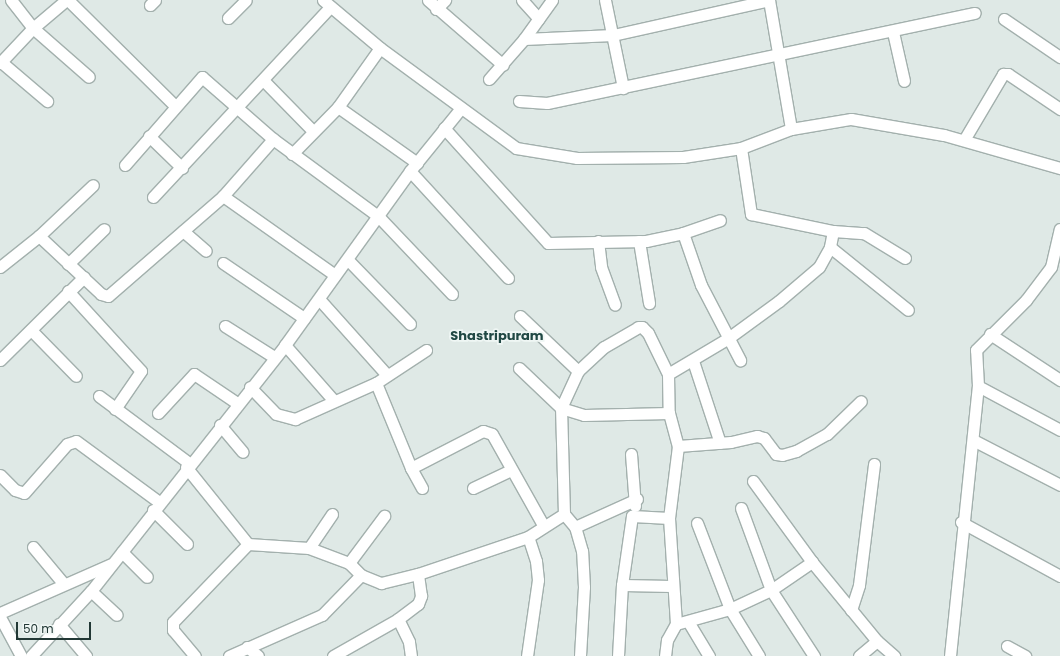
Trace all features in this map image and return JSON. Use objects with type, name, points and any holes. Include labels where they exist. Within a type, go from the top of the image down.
[{"type":"street","points":[[10,0],[33,28],[89,77]]},
{"type":"street","points":[[47,101],[0,62],[33,28],[67,0],[175,106]]},
{"type":"street","points":[[228,18],[246,0]]},
{"type":"street","points":[[428,0],[436,9],[503,65]]},
{"type":"street","points":[[436,9],[445,0]]},
{"type":"street","points":[[522,0],[539,19]]},
{"type":"street","points":[[489,79],[503,65],[524,39],[552,0]]},
{"type":"street","points":[[605,0],[623,88]]},
{"type":"street","points":[[524,39],[613,35],[769,0],[791,129]]},
{"type":"street","points":[[153,197],[182,168],[263,80],[326,3],[380,48],[516,148],[577,158],[683,158],[741,148],[791,129],[851,119],[964,140],[1060,168]]},
{"type":"street","points":[[519,101],[547,103],[623,88],[779,52],[893,32],[975,13]]},
{"type":"street","points":[[1004,19],[1060,57]]},
{"type":"street","points":[[893,32],[904,81]]},
{"type":"street","points":[[292,154],[338,107],[380,48]]},
{"type":"street","points":[[964,140],[1003,74],[1008,74],[1060,109]]},
{"type":"street","points":[[125,165],[175,106],[202,77],[273,140],[379,216],[452,294]]},
{"type":"street","points":[[263,80],[313,131]]},
{"type":"street","points":[[338,107],[413,167],[508,278]]},
{"type":"street","points":[[31,656],[91,590],[122,552],[188,465],[284,345],[348,260],[413,167],[461,108]]},
{"type":"street","points":[[444,128],[548,243],[598,240],[639,241],[683,233],[720,220]]},
{"type":"street","points":[[149,136],[182,168]]},
{"type":"street","points":[[39,236],[101,294],[114,293],[223,196],[273,140]]},
{"type":"street","points":[[741,148],[751,214],[832,231],[864,233],[905,258]]},
{"type":"street","points":[[0,267],[39,236],[93,185]]},
{"type":"street","points":[[223,196],[336,275]]},
{"type":"street","points":[[68,264],[104,229]]},
{"type":"street","points":[[950,656],[961,522],[973,440],[978,386],[976,350],[990,334],[1026,300],[1057,258],[1060,229]]},
{"type":"street","points":[[183,231],[206,251]]},
{"type":"street","points":[[668,374],[693,361],[727,339],[807,279],[819,267],[830,247],[832,231]]},
{"type":"street","points":[[683,233],[701,285],[727,339],[740,360]]},
{"type":"street","points":[[598,240],[601,267],[615,305]]},
{"type":"street","points":[[639,241],[649,303]]},
{"type":"street","points":[[830,247],[908,310]]},
{"type":"street","points":[[348,260],[410,324]]},
{"type":"street","points":[[223,263],[304,318]]},
{"type":"street","points":[[0,360],[68,291],[84,278]]},
{"type":"street","points":[[68,291],[141,371],[115,409]]},
{"type":"street","points":[[319,299],[387,375]]},
{"type":"street","points":[[520,316],[578,371]]},
{"type":"street","points":[[225,326],[274,357]]},
{"type":"street","points":[[580,656],[584,587],[582,551],[575,527],[564,514],[561,408],[578,371],[604,347],[642,327],[668,374],[669,413],[678,446],[669,518],[671,586],[676,624],[667,640],[665,656]]},
{"type":"street","points":[[30,330],[76,376]]},
{"type":"street","points":[[990,334],[1060,380]]},
{"type":"street","points":[[284,345],[334,401]]},
{"type":"street","points":[[250,387],[276,414],[289,419],[308,415],[334,401],[376,383],[426,350]]},
{"type":"street","points":[[693,361],[720,443]]},
{"type":"street","points":[[519,368],[561,408],[584,415],[669,413]]},
{"type":"street","points":[[158,414],[194,374],[237,403]]},
{"type":"street","points":[[376,383],[411,468],[422,488]]},
{"type":"street","points":[[978,386],[1060,430]]},
{"type":"street","points":[[99,396],[188,465],[248,544],[309,548],[349,563],[361,575],[380,583],[418,574],[528,537],[543,525],[564,514]]},
{"type":"street","points":[[678,446],[720,443],[757,436],[768,441],[776,454],[796,451],[827,434],[861,401]]},
{"type":"street","points":[[220,426],[243,452]]},
{"type":"street","points":[[411,468],[483,431],[492,434],[543,525]]},
{"type":"street","points":[[973,440],[1060,485]]},
{"type":"street","points":[[0,475],[16,490],[24,493],[67,444],[76,441],[156,506],[187,544]]},
{"type":"street","points":[[618,656],[622,585],[632,516],[637,499],[631,454]]},
{"type":"street","points":[[852,610],[859,585],[874,464]]},
{"type":"street","points":[[473,488],[511,470]]},
{"type":"street","points":[[753,481],[812,562],[877,641],[894,656]]},
{"type":"street","points":[[575,527],[637,499]]},
{"type":"street","points":[[742,508],[771,590],[814,656]]},
{"type":"street","points":[[309,548],[332,514]]},
{"type":"street","points":[[349,563],[384,516]]},
{"type":"street","points":[[632,516],[669,518]]},
{"type":"street","points":[[961,522],[1060,576]]},
{"type":"street","points":[[697,523],[730,609],[759,656]]},
{"type":"street","points":[[526,656],[538,580],[536,561],[528,537]]},
{"type":"street","points":[[195,656],[173,630],[173,622],[248,544]]},
{"type":"street","points":[[33,548],[63,583]]},
{"type":"street","points":[[122,552],[147,577]]},
{"type":"street","points":[[676,624],[689,623],[730,609],[771,590],[812,562]]},
{"type":"street","points":[[0,613],[63,583],[112,564]]},
{"type":"street","points":[[333,656],[398,619],[418,604],[421,596],[418,574]]},
{"type":"street","points":[[229,656],[322,615],[361,575]]},
{"type":"street","points":[[622,585],[671,586]]},
{"type":"street","points":[[91,590],[117,615]]},
{"type":"street","points":[[0,617],[21,656]]},
{"type":"street","points":[[398,619],[409,642],[411,656]]},
{"type":"street","points":[[689,623],[709,656]]},
{"type":"street","points":[[59,624],[86,656]]},
{"type":"street","points":[[860,656],[877,641]]},
{"type":"street","points":[[1007,646],[1025,656]]},
{"type":"street","points":[[247,647],[258,656]]},
{"type":"district","name":"Shastripuram","points":[[497,336]]}]
